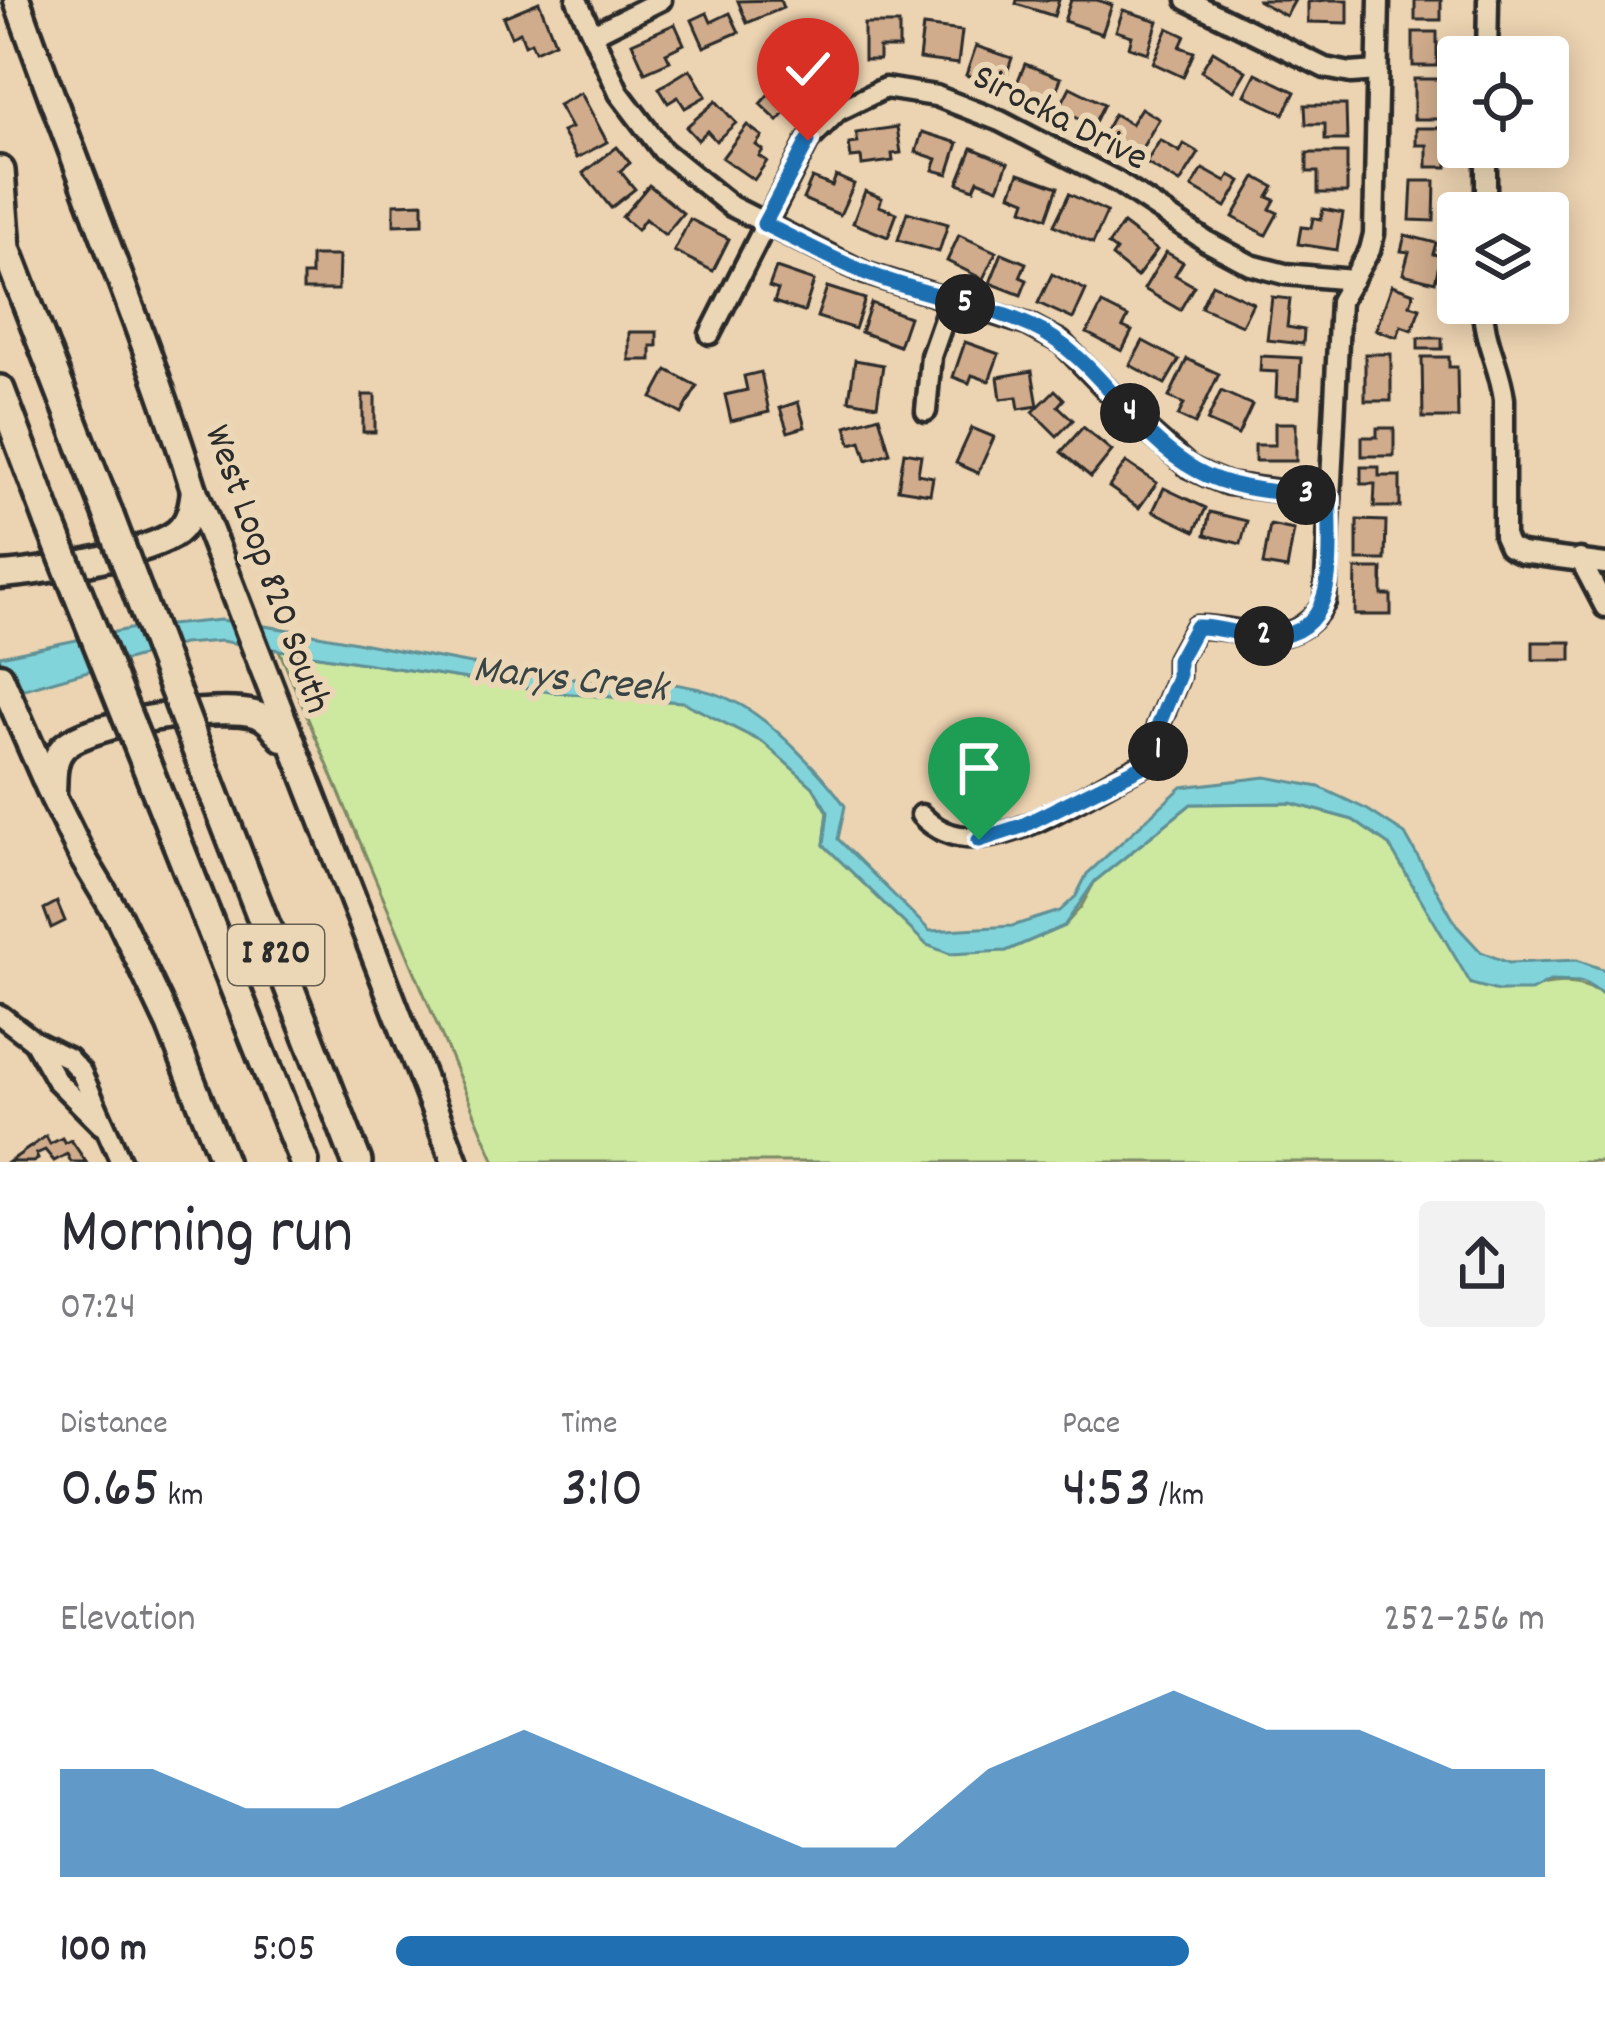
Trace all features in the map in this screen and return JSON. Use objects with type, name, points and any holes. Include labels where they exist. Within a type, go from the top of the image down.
[{"type":"highway","points":[[0,171],[3,243]]},
{"type":"highway","name":"I 820","points":[[3,243],[357,1162]]},
{"type":"highway","name":"I 820","points":[[0,390],[304,1162]]},
{"type":"main road","name":"West Loop 820 South","points":[[17,0],[164,393],[194,490],[455,1162]]},
{"type":"main road","points":[[0,575],[89,562],[176,534],[192,510],[194,490]]},
{"type":"main road","points":[[0,676],[53,797],[140,961],[224,1162]]},
{"type":"main road","points":[[53,797],[57,756],[67,743],[97,731],[155,719],[228,710],[256,714],[268,720],[294,754]]},
{"type":"street","points":[[578,0],[619,92],[663,151],[696,181],[764,224],[866,273],[1029,325],[1061,342],[1189,467],[1228,484],[1330,498]]},
{"type":"street","points":[[593,34],[662,0]]},
{"type":"street","points":[[1187,0],[1325,68],[1351,73],[1377,70]]},
{"type":"street","points":[[920,815],[954,837],[979,840],[1022,826],[1151,762],[1158,750],[1158,726],[1178,677],[1178,660],[1196,627],[1272,637],[1294,632],[1315,619],[1325,602],[1340,301],[1374,234],[1379,0]]},
{"type":"street","points":[[1487,36],[1488,0]]},
{"type":"street","name":"Sirocka Drive","points":[[710,334],[808,141],[820,125],[885,88],[949,99],[1000,121],[1116,181],[1251,265],[1285,274],[1353,280]]},
{"type":"street","points":[[926,411],[931,356],[951,299]]},
{"type":"street","points":[[1485,324],[1487,348],[1502,377],[1504,536],[1509,547],[1521,553],[1605,564]]},
{"type":"street","points":[[1580,559],[1605,607]]},
{"type":"street","points":[[0,1015],[34,1041],[56,1080],[101,1125],[121,1162]]},
{"type":"green space","points":[[279,650],[558,693],[683,702],[764,743],[813,787],[828,812],[824,845],[927,945],[1006,951],[1064,926],[1095,881],[1191,804],[1291,803],[1353,820],[1389,845],[1412,882],[1498,991],[1564,983],[1605,995],[1605,1162],[495,1162]]},
{"type":"water","name":"Marys Creek","points":[[220,620],[511,670],[673,684],[719,695],[768,724],[825,780],[845,806],[838,839],[930,931],[1012,926],[1060,911],[1076,896],[1087,874],[1182,787],[1266,777],[1319,787],[1405,834],[1457,926],[1481,952],[1509,963],[1577,960],[1605,970],[1605,995],[1583,982],[1550,981],[1531,991],[1498,991],[1471,984],[1389,845],[1353,820],[1291,803],[1191,804],[1095,881],[1064,926],[1006,951],[950,954],[927,945],[824,845],[828,812],[813,787],[764,743],[683,702],[558,693],[221,641],[183,644],[0,696],[0,656],[129,629]]},
{"type":"building","points":[[780,0],[783,8],[747,23],[738,1]]},
{"type":"building","points":[[1017,0],[1059,0],[1054,16],[1016,4]]},
{"type":"building","points":[[1071,0],[1112,5],[1102,34],[1064,21]]},
{"type":"building","points":[[1257,0],[1295,0],[1286,16]]},
{"type":"building","points":[[1348,0],[1348,23],[1308,22],[1308,2]]},
{"type":"building","points":[[1415,0],[1441,0],[1441,20],[1415,20]]},
{"type":"building","points":[[539,2],[555,42],[535,51],[531,42],[525,45],[520,32],[511,36],[503,17]]},
{"type":"building","points":[[1123,10],[1158,21],[1148,53],[1129,47],[1132,36],[1116,31]]},
{"type":"building","points":[[707,13],[711,22],[730,13],[739,32],[704,47],[692,20]]},
{"type":"building","points":[[675,24],[684,44],[666,53],[670,61],[645,72],[632,43]]},
{"type":"building","points":[[864,24],[899,24],[899,48],[879,48],[879,60],[864,60]]},
{"type":"building","points":[[923,26],[962,31],[958,64],[919,59]]},
{"type":"building","points":[[1168,28],[1185,36],[1180,47],[1194,52],[1183,77],[1153,63]]},
{"type":"building","points":[[1413,32],[1437,32],[1437,66],[1413,66]]},
{"type":"building","points":[[842,43],[851,66],[813,81],[801,52],[820,45],[823,51]]},
{"type":"building","points":[[976,46],[1012,58],[1002,88],[966,75]]},
{"type":"building","points":[[1213,51],[1246,71],[1234,91],[1201,71]]},
{"type":"building","points":[[1025,64],[1061,78],[1051,105],[1014,90]]},
{"type":"building","points":[[779,68],[805,92],[778,121],[760,104],[774,88],[766,81]]},
{"type":"building","points":[[690,69],[706,96],[685,108],[678,97],[668,103],[659,88]]},
{"type":"building","points":[[1256,73],[1295,92],[1284,114],[1245,95]]},
{"type":"building","points":[[1414,79],[1437,79],[1437,119],[1414,119]]},
{"type":"building","points":[[1070,87],[1104,104],[1093,126],[1059,109]]},
{"type":"building","points":[[581,93],[607,142],[577,158],[562,132],[571,128],[558,105]]},
{"type":"building","points":[[716,101],[736,123],[716,141],[707,131],[698,140],[686,127]]},
{"type":"building","points":[[1305,105],[1346,105],[1347,140],[1325,140],[1325,124],[1306,124]]},
{"type":"building","points":[[1141,108],[1159,119],[1138,155],[1103,134],[1114,114],[1131,124]]},
{"type":"building","points":[[747,125],[762,136],[756,145],[763,150],[759,156],[767,161],[754,180],[722,158]]},
{"type":"building","points":[[897,127],[901,153],[892,154],[893,161],[862,165],[861,157],[851,158],[849,144],[858,143],[856,133]]},
{"type":"building","points":[[1416,128],[1437,128],[1437,167],[1427,167],[1427,145],[1416,145]]},
{"type":"building","points":[[922,132],[958,143],[948,174],[933,170],[937,159],[916,152]]},
{"type":"building","points":[[1160,140],[1180,152],[1184,144],[1199,153],[1180,183],[1146,163]]},
{"type":"building","points":[[617,147],[630,163],[620,171],[635,189],[611,208],[583,173]]},
{"type":"building","points":[[972,148],[1008,163],[998,188],[978,180],[974,189],[958,183]]},
{"type":"building","points":[[1307,153],[1347,153],[1347,193],[1318,193],[1318,172],[1307,172]]},
{"type":"building","points":[[1203,169],[1226,182],[1230,175],[1241,181],[1226,207],[1192,187]]},
{"type":"building","points":[[1019,173],[1058,187],[1047,218],[1023,209],[1026,200],[1011,194]]},
{"type":"building","points":[[836,176],[854,184],[840,215],[803,199],[812,178],[832,186]]},
{"type":"building","points":[[1256,177],[1274,187],[1268,197],[1275,200],[1270,209],[1278,213],[1266,235],[1233,217]]},
{"type":"building","points":[[1412,181],[1435,181],[1434,221],[1410,220]]},
{"type":"building","points":[[649,185],[683,213],[665,235],[645,219],[637,230],[622,217]]},
{"type":"building","points":[[865,191],[882,198],[879,206],[897,213],[888,237],[853,223]]},
{"type":"building","points":[[1069,194],[1107,212],[1093,243],[1054,225]]},
{"type":"building","points":[[423,203],[423,224],[394,225],[394,204]]},
{"type":"building","points":[[1323,209],[1343,213],[1337,250],[1298,244],[1301,227],[1311,228],[1313,218],[1321,219]]},
{"type":"building","points":[[907,212],[948,224],[939,252],[898,240]]},
{"type":"building","points":[[690,219],[729,239],[713,271],[674,251]]},
{"type":"building","points":[[1123,224],[1157,250],[1137,277],[1112,257],[1116,251],[1108,245]]},
{"type":"building","points":[[959,235],[996,252],[983,279],[947,261]]},
{"type":"building","points":[[1405,235],[1436,243],[1435,282],[1403,274],[1409,252],[1401,251]]},
{"type":"building","points":[[1166,252],[1183,262],[1175,275],[1194,286],[1180,310],[1144,289]]},
{"type":"building","points":[[1002,253],[1026,263],[1020,277],[1027,280],[1021,295],[990,283]]},
{"type":"building","points":[[311,256],[339,256],[338,290],[303,290],[303,275],[311,275]]},
{"type":"building","points":[[776,268],[814,281],[804,312],[774,302],[778,290],[769,287]]},
{"type":"building","points":[[1052,274],[1086,290],[1073,319],[1038,303]]},
{"type":"building","points":[[1212,284],[1253,303],[1242,325],[1201,307]]},
{"type":"building","points":[[1392,285],[1414,293],[1410,305],[1420,308],[1412,330],[1401,326],[1397,337],[1376,330]]},
{"type":"building","points":[[827,287],[865,299],[855,329],[817,317]]},
{"type":"building","points":[[1272,297],[1290,299],[1287,327],[1304,330],[1303,344],[1267,340]]},
{"type":"building","points":[[871,303],[909,317],[899,346],[861,332]]},
{"type":"building","points":[[1102,304],[1128,317],[1123,327],[1132,331],[1122,351],[1087,333]]},
{"type":"building","points":[[629,332],[657,332],[651,360],[629,360]]},
{"type":"building","points":[[1418,338],[1442,338],[1442,349],[1418,349]]},
{"type":"building","points":[[1143,341],[1179,360],[1165,384],[1130,365]]},
{"type":"building","points":[[965,342],[999,354],[989,381],[972,375],[969,383],[953,377]]},
{"type":"building","points":[[1365,354],[1391,354],[1391,401],[1365,401]]},
{"type":"building","points":[[1261,356],[1301,358],[1299,398],[1276,397],[1277,372],[1260,371]]},
{"type":"building","points":[[1422,357],[1449,357],[1449,367],[1457,367],[1458,418],[1423,418]]},
{"type":"building","points":[[1187,359],[1219,374],[1195,424],[1178,416],[1184,404],[1169,397]]},
{"type":"building","points":[[855,360],[883,365],[877,405],[849,400]]},
{"type":"building","points":[[667,370],[697,386],[682,414],[652,398]]},
{"type":"building","points":[[1032,371],[1038,406],[1019,409],[1017,397],[1001,399],[998,377]]},
{"type":"building","points":[[761,372],[769,412],[731,421],[725,395],[747,390],[744,376]]},
{"type":"building","points":[[1055,390],[1064,399],[1058,406],[1073,420],[1057,436],[1033,412]]},
{"type":"building","points":[[1221,391],[1252,405],[1238,435],[1207,421]]},
{"type":"building","points":[[363,395],[375,395],[375,432],[363,432]]},
{"type":"building","points":[[798,402],[805,427],[788,432],[780,408]]},
{"type":"building","points":[[879,416],[890,453],[867,460],[861,441],[851,444],[846,426]]},
{"type":"building","points":[[1275,423],[1296,423],[1296,461],[1255,461],[1255,445],[1275,445]]},
{"type":"building","points":[[1083,427],[1112,451],[1091,477],[1061,452]]},
{"type":"building","points":[[972,428],[994,437],[978,473],[956,463]]},
{"type":"building","points":[[1377,428],[1394,428],[1394,456],[1362,456],[1362,437],[1377,437]]},
{"type":"building","points":[[904,452],[921,455],[918,474],[933,477],[930,494],[898,489]]},
{"type":"building","points":[[1126,462],[1157,483],[1139,508],[1109,487]]},
{"type":"building","points":[[1361,467],[1379,467],[1379,476],[1400,476],[1400,507],[1374,507],[1375,484],[1361,484]]},
{"type":"building","points":[[1164,488],[1206,508],[1195,531],[1153,511]]},
{"type":"building","points":[[1210,512],[1247,521],[1241,544],[1205,535]]},
{"type":"building","points":[[1357,520],[1386,521],[1385,560],[1357,560]]},
{"type":"building","points":[[1270,525],[1294,530],[1287,569],[1263,565]]},
{"type":"building","points":[[1356,569],[1382,569],[1382,595],[1391,595],[1391,615],[1355,615]]},
{"type":"building","points":[[1533,642],[1571,642],[1571,660],[1533,660]]},
{"type":"building","points":[[57,902],[65,921],[51,928],[44,909]]},
{"type":"building","points":[[46,1136],[50,1144],[62,1138],[65,1143],[71,1140],[86,1162],[71,1162],[67,1154],[54,1161],[45,1150],[33,1162],[9,1162]]},
{"type":"route","points":[[808,141],[764,224],[866,273],[1029,325],[1061,342],[1189,467],[1228,484],[1330,498],[1325,602],[1315,619],[1294,632],[1272,637],[1196,627],[1178,660],[1178,677],[1158,726],[1158,750],[1151,762],[1064,807],[979,840]]}]
